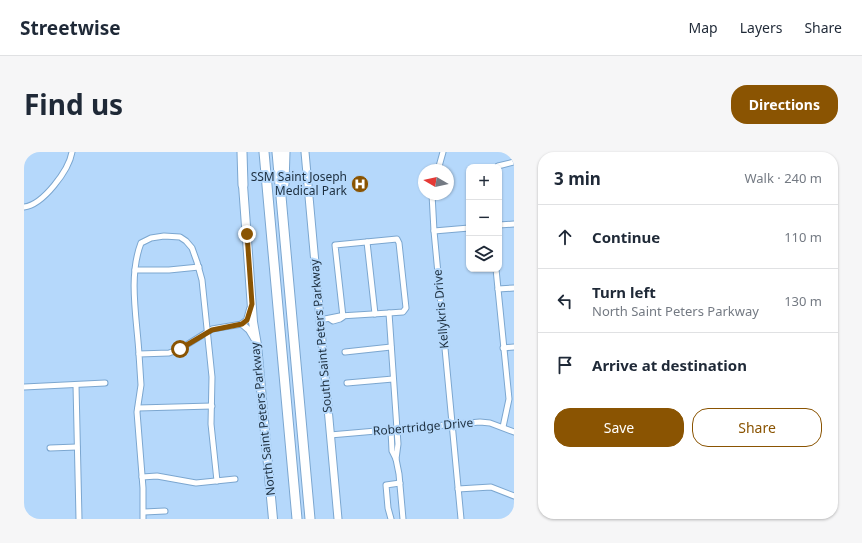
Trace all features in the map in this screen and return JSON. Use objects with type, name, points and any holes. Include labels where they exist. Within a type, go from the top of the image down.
[{"type":"highway","points":[[242,152],[243,185]]},
{"type":"highway","points":[[264,152],[297,519]]},
{"type":"highway","points":[[277,152],[310,519]]},
{"type":"highway","points":[[283,213],[285,152]]},
{"type":"highway","points":[[308,492],[316,519]]},
{"type":"main road","name":"North Saint Peters Parkway","points":[[237,152],[243,185],[252,304],[273,519]]},
{"type":"main road","name":"South Saint Peters Parkway","points":[[305,152],[338,519]]},
{"type":"street","points":[[24,207],[36,203],[43,197],[64,172],[72,152]]},
{"type":"street","points":[[440,164],[443,152]]},
{"type":"street","points":[[502,165],[514,162]]},
{"type":"street","name":"Kellykris Drive","points":[[432,200],[461,519]]},
{"type":"street","points":[[502,225],[514,224]]},
{"type":"street","points":[[434,231],[466,228]]},
{"type":"street","points":[[143,519],[144,512],[138,408],[140,385],[135,270],[141,243],[151,238],[164,236],[180,237],[192,248],[199,267],[208,332],[212,377],[211,424],[217,481]]},
{"type":"street","points":[[320,320],[330,319],[332,317],[343,317],[403,312],[406,308],[397,239],[335,245],[343,317]]},
{"type":"street","points":[[367,242],[374,314]]},
{"type":"street","points":[[135,270],[169,270],[199,267]]},
{"type":"street","points":[[496,272],[509,404],[502,427]]},
{"type":"street","points":[[498,289],[514,288]]},
{"type":"street","points":[[139,354],[169,353],[180,349],[208,332],[224,326],[242,324],[247,320],[252,304]]},
{"type":"street","points":[[388,313],[399,451],[396,459]]},
{"type":"street","points":[[242,324],[249,330],[256,341]]},
{"type":"street","points":[[503,348],[514,347]]},
{"type":"street","points":[[345,352],[391,348]]},
{"type":"street","points":[[348,383],[393,379]]},
{"type":"street","points":[[24,387],[105,383]]},
{"type":"street","points":[[76,385],[79,519]]},
{"type":"street","points":[[138,408],[212,406]]},
{"type":"street","name":"Robertridge Drive","points":[[330,435],[480,422],[490,423],[514,432]]},
{"type":"street","points":[[391,430],[392,452],[396,459],[400,483],[403,519]]},
{"type":"street","points":[[50,448],[77,447]]},
{"type":"street","points":[[142,477],[157,476],[196,483],[235,479]]},
{"type":"street","points":[[391,519],[388,508],[386,485],[400,483]]},
{"type":"street","points":[[458,490],[491,487],[514,496]]},
{"type":"street","points":[[144,512],[165,512]]},
{"type":"place","name":"SSM Saint Joseph Medical Park","points":[[360,184]]},
{"type":"route","points":[[180,349],[212,330],[224,326],[242,324],[247,320],[252,304],[247,234]]}]
